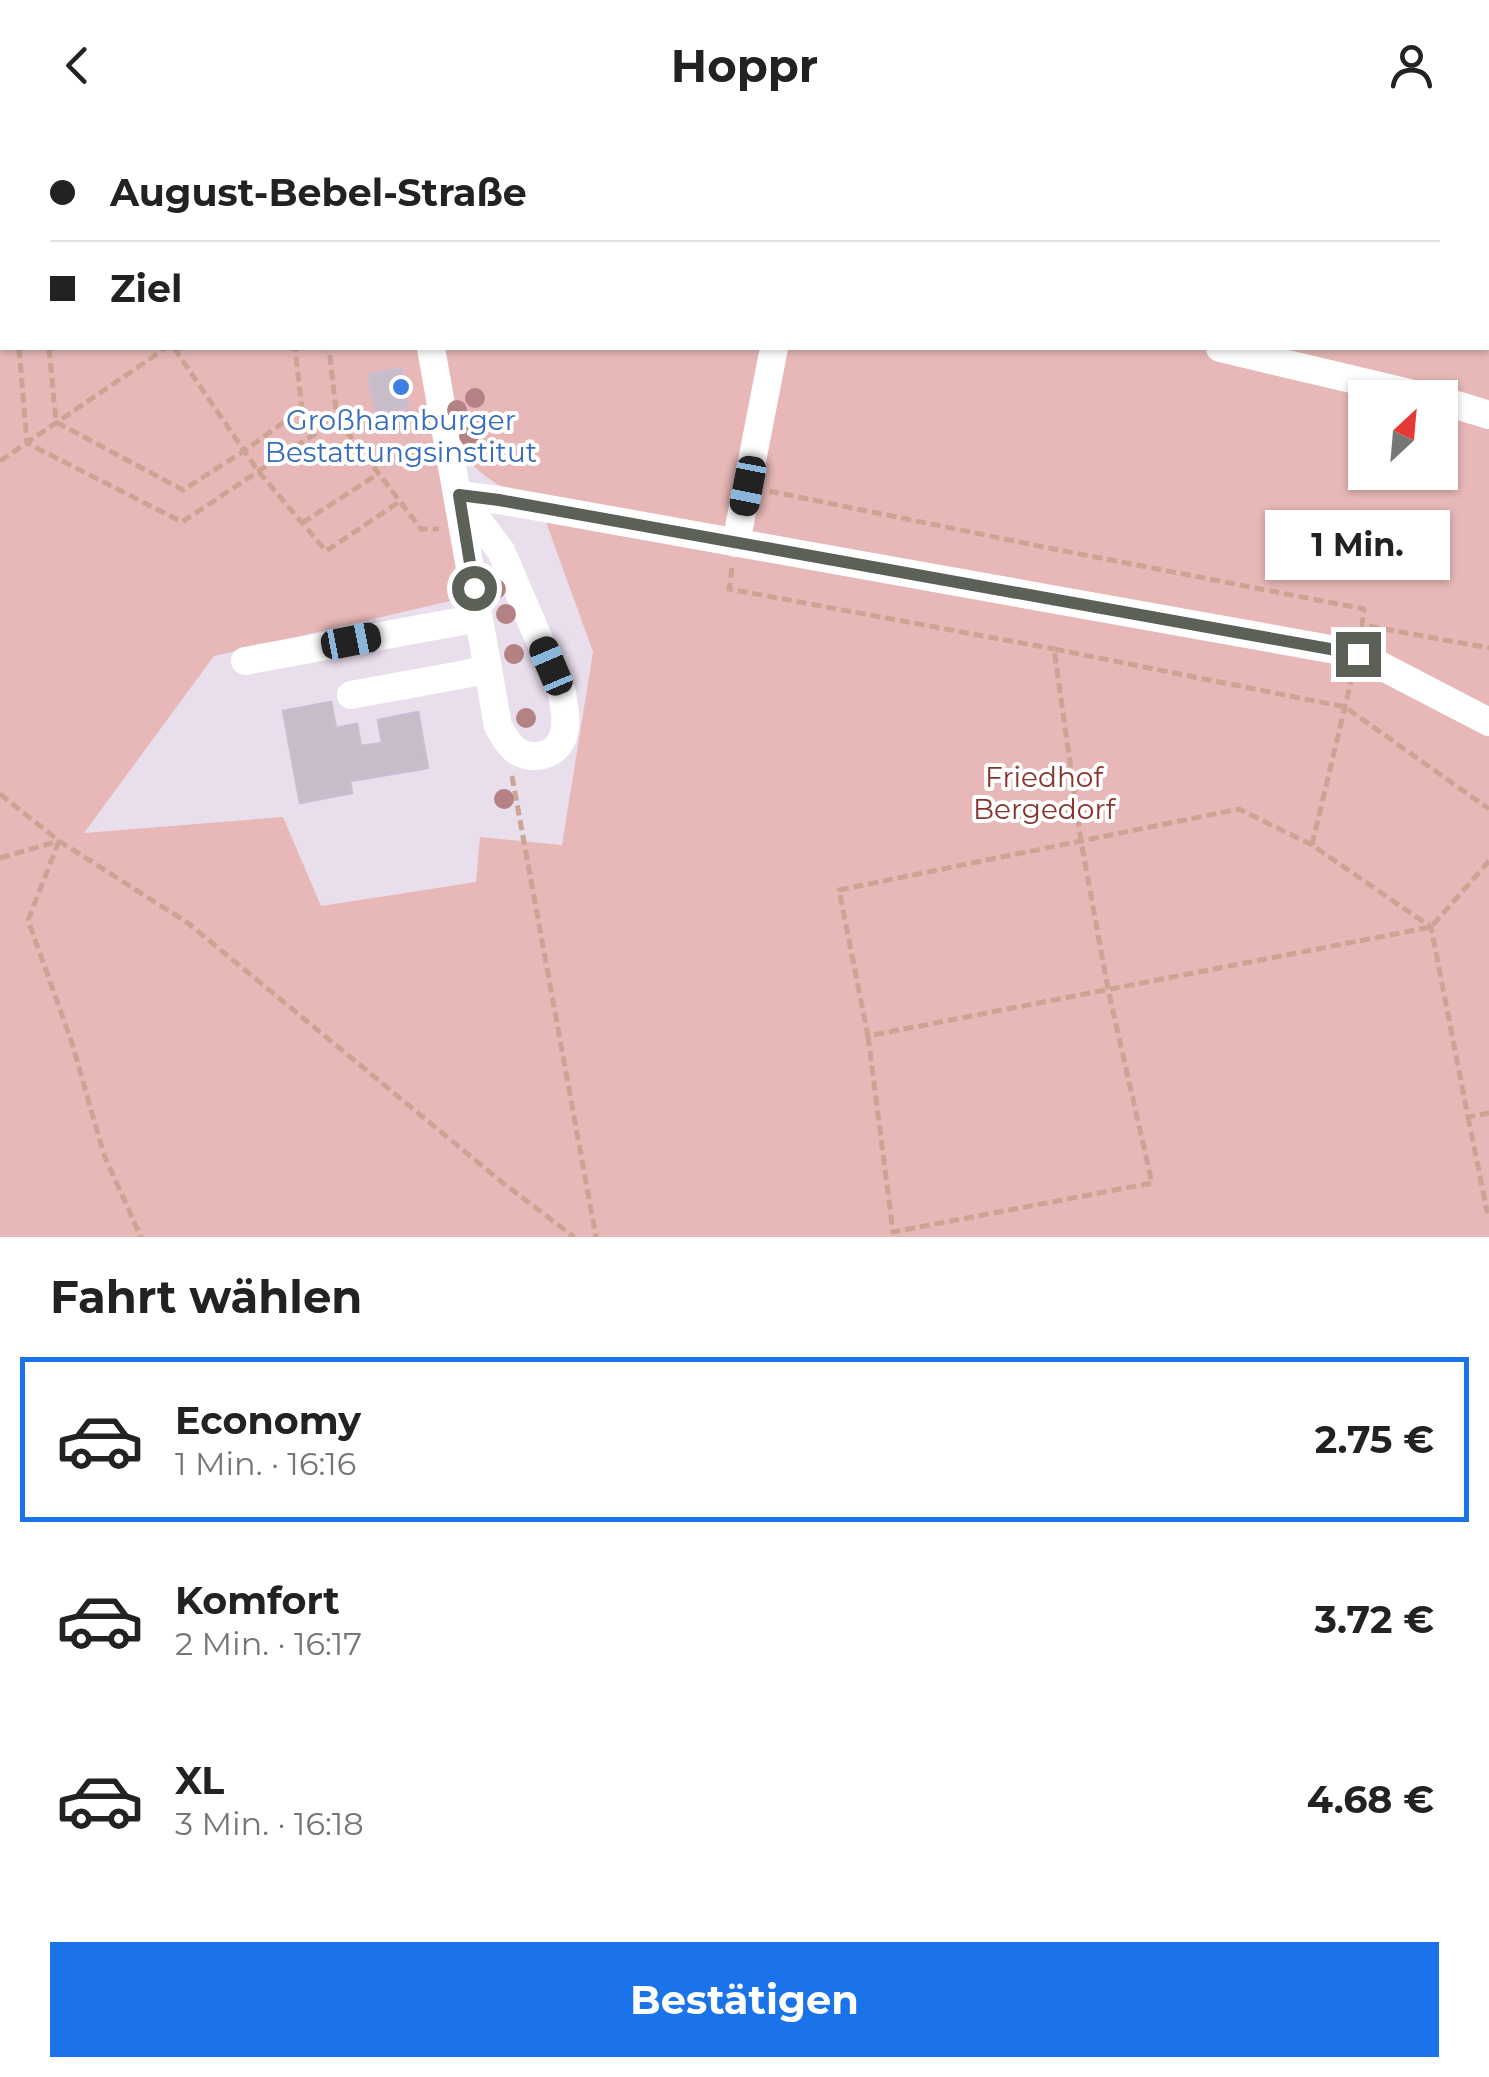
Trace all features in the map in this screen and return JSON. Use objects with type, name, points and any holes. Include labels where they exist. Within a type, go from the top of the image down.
[{"type":"street","points":[[431,350],[498,726],[517,751],[530,756],[544,755],[563,739],[562,693],[501,551],[459,495]]},
{"type":"street","points":[[736,543],[774,350]]},
{"type":"street","points":[[1228,350],[1355,380]]},
{"type":"street","points":[[1458,406],[1489,415]]},
{"type":"street","points":[[459,495],[1358,654],[1489,722]]},
{"type":"street","points":[[246,662],[480,618]]},
{"type":"street","points":[[351,695],[488,668]]},
{"type":"path","points":[[19,350],[27,443]]},
{"type":"path","points":[[49,350],[56,422]]},
{"type":"path","points":[[0,461],[163,350]]},
{"type":"path","points":[[175,350],[258,471],[326,551],[399,502]]},
{"type":"path","points":[[56,422],[183,490],[302,409],[295,350]]},
{"type":"path","points":[[329,350],[336,420],[421,530],[464,527]]},
{"type":"path","points":[[27,443],[182,522],[336,420]]},
{"type":"path","points":[[302,523],[378,474]]},
{"type":"path","points":[[748,486],[1364,609],[1362,625],[1489,648]]},
{"type":"path","points":[[736,543],[728,590],[1345,707],[1489,809]]},
{"type":"path","points":[[1054,649],[1081,842],[1108,989],[1152,1183],[893,1232],[868,1036],[839,890],[1081,842],[1239,810],[1312,845],[1431,927],[1489,1210]]},
{"type":"path","points":[[1312,845],[1358,654]]},
{"type":"path","points":[[506,739],[596,1237]]},
{"type":"path","points":[[0,794],[59,841],[188,924],[574,1237]]},
{"type":"path","points":[[0,858],[59,841]]},
{"type":"path","points":[[59,841],[28,920],[72,1043],[104,1155],[141,1237]]},
{"type":"path","points":[[868,1036],[1431,927],[1489,861]]},
{"type":"path","points":[[1468,1116],[1489,1113]]},
{"type":"green space","name":"Friedhof Bergedorf","points":[[0,350],[419,350],[463,598],[214,656],[84,833],[283,817],[321,906],[476,882],[480,837],[562,845],[593,652],[541,508],[489,479],[464,455],[442,350],[1489,350],[1489,1237],[0,1237]]},
{"type":"building","points":[[401,368],[408,407],[376,413],[368,374]]},
{"type":"building","points":[[410,411],[412,420],[384,426],[382,417]]},
{"type":"building","points":[[331,702],[336,728],[357,724],[361,746],[382,743],[378,720],[418,712],[428,768],[350,781],[352,793],[300,803],[283,711]]},
{"type":"place","name":"Großhamburger Bestattungsinstitut","points":[[401,387]]},
{"type":"route","points":[[474,588],[459,495],[1358,654]]}]
